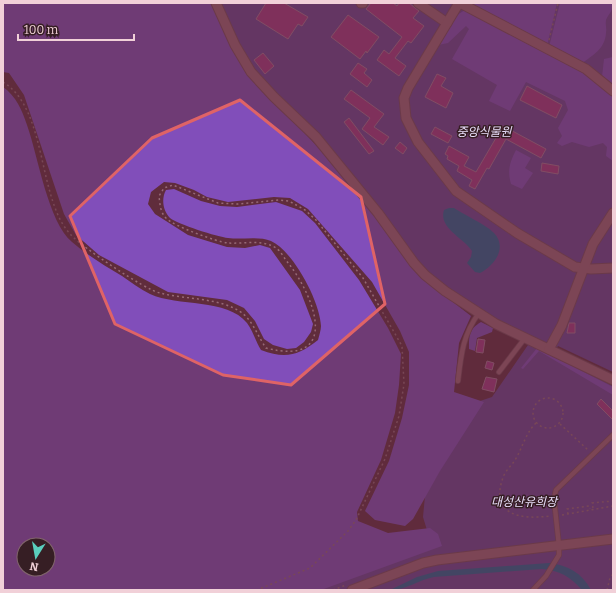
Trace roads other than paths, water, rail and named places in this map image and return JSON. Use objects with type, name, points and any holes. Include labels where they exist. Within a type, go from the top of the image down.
[{"type":"street","points":[[216,3],[242,60],[261,84],[316,137],[425,275],[445,291],[496,324],[613,380]]},
{"type":"street","points":[[418,3],[447,23]]},
{"type":"street","points":[[613,91],[591,73],[460,3],[408,88],[404,98],[406,118],[418,142],[456,191],[523,237],[560,259],[583,269],[613,268]]},
{"type":"street","points":[[549,350],[562,324],[583,269],[598,236],[613,213]]},
{"type":"street","points":[[352,590],[423,563],[437,560],[613,539]]},
{"type":"lane","points":[[458,381],[464,338],[470,325],[479,313]]},
{"type":"lane","points":[[499,372],[525,338]]},
{"type":"lane","points":[[533,590],[550,570],[558,555],[559,546],[554,499],[556,490],[613,435]]},
{"type":"water","points":[[454,208],[486,227],[494,233],[498,239],[500,245],[498,256],[490,266],[480,273],[475,272],[467,263],[471,257],[472,251],[448,227],[445,222],[443,216],[444,210]]},
{"type":"water","points":[[549,563],[574,571],[583,579],[591,590],[582,590],[574,581],[564,575],[554,571],[542,569],[434,577],[407,587],[390,590],[417,577],[438,571]]},
{"type":"park label","name":"중앙식물원","points":[[484,132]]},
{"type":"park label","name":"대성산유희장","points":[[524,502]]}]
